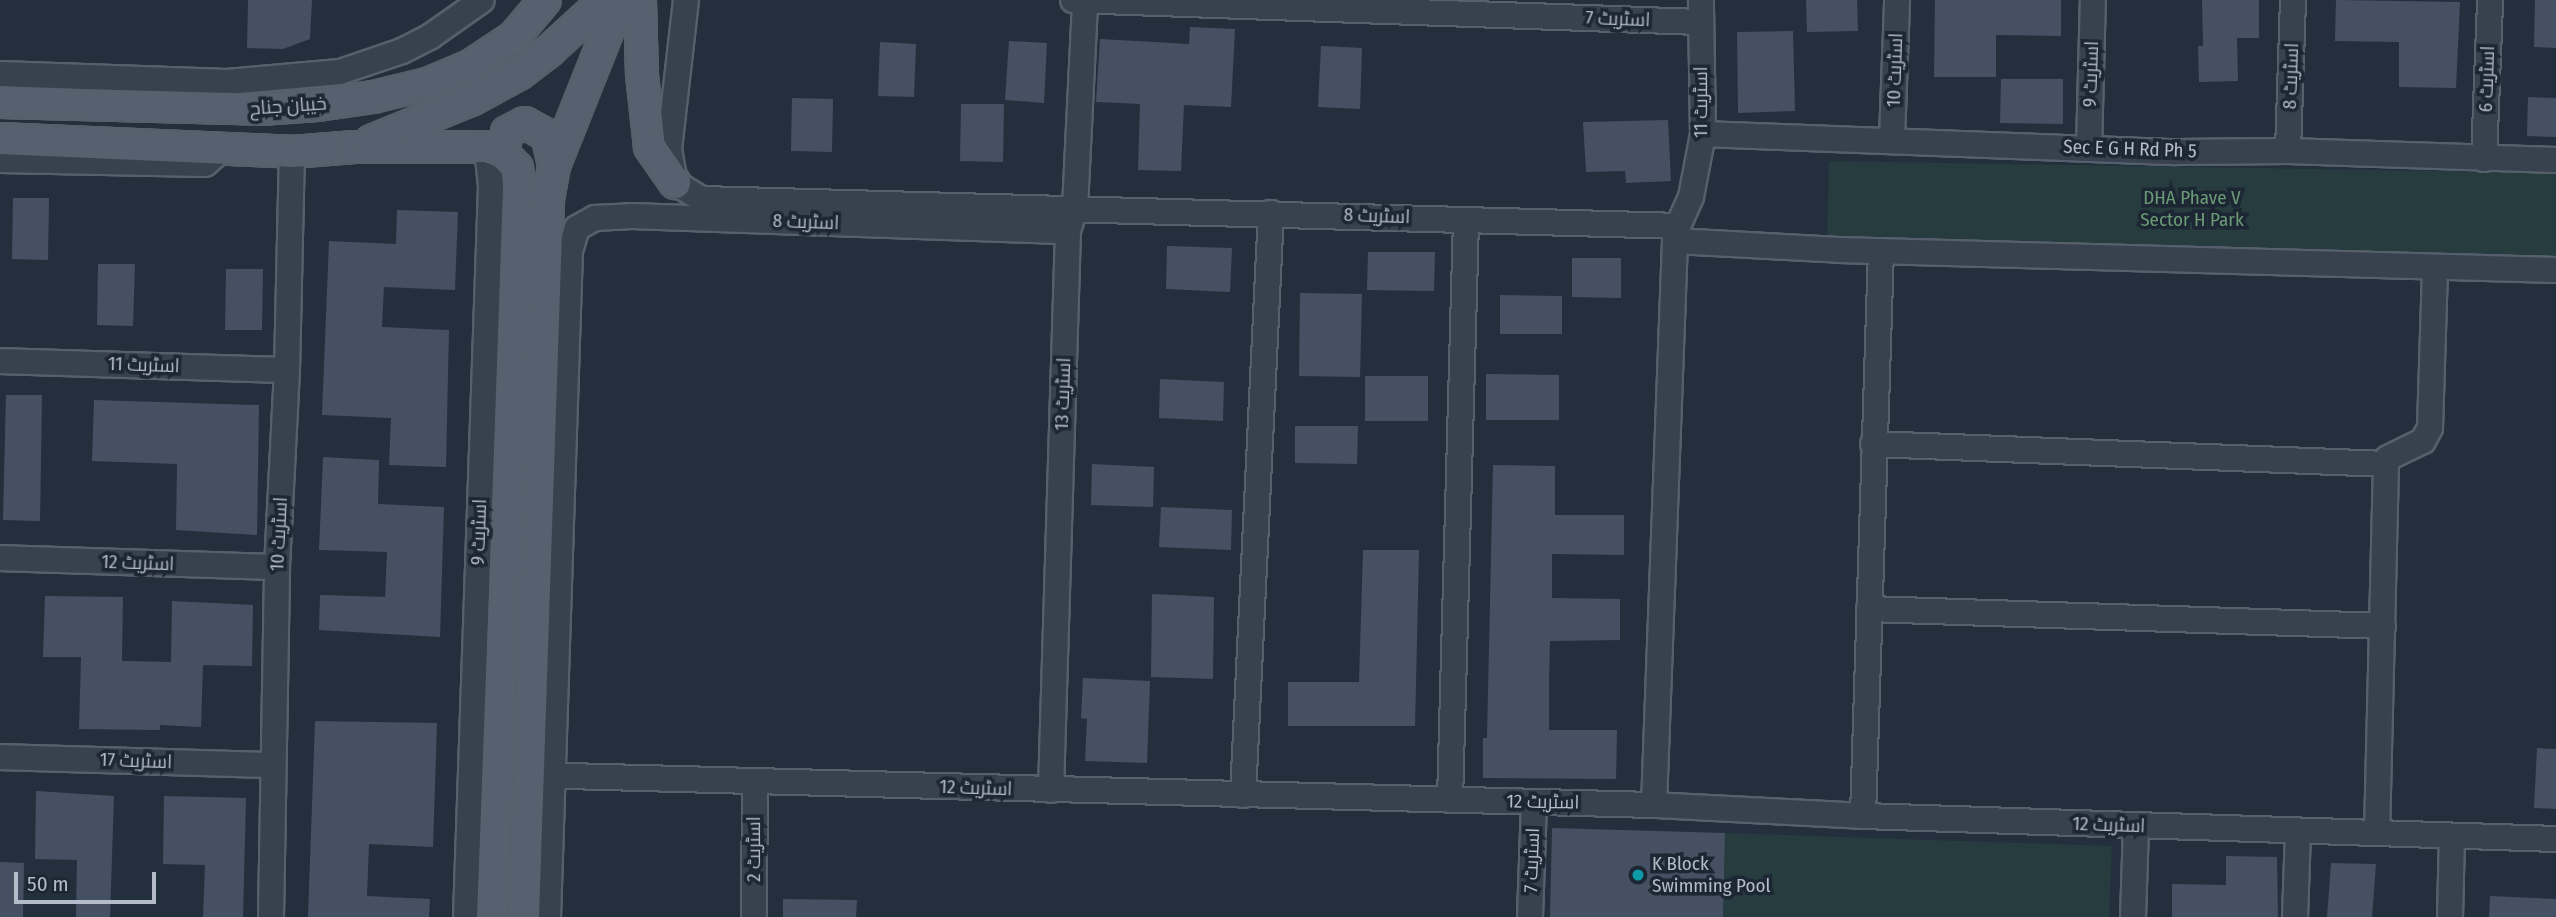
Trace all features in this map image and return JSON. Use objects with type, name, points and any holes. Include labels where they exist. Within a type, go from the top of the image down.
[{"type":"main road","name":"خیبان جناح","points":[[0,102],[226,95],[318,105],[427,84],[470,66],[514,37],[545,0]]},
{"type":"main road","points":[[355,147],[473,99],[519,74],[550,51],[605,0]]},
{"type":"main road","points":[[524,917],[541,776],[548,200],[554,166],[620,0]]},
{"type":"main road","points":[[640,0],[642,75],[650,148],[675,183]]},
{"type":"main road","points":[[495,150],[507,132],[525,123],[547,135],[554,166]]},
{"type":"main road","points":[[0,139],[292,152],[355,147],[495,150],[517,169],[519,188],[492,917]]},
{"type":"street","points":[[0,74],[226,95],[340,72],[402,51],[432,36],[482,0]]},
{"type":"street","points":[[686,0],[669,149],[675,183],[702,199],[1072,220]]},
{"type":"street","name":"اسٹریٹ 7","points":[[1073,0],[1701,11]]},
{"type":"street","name":"اسٹریٹ 13","points":[[1051,790],[1072,220],[1085,0]]},
{"type":"street","name":"اسٹریٹ 10","points":[[1892,139],[1897,0]]},
{"type":"street","name":"اسٹریٹ 9","points":[[2089,148],[2093,0]]},
{"type":"street","name":"اسٹریٹ 8","points":[[2288,151],[2293,0]]},
{"type":"street","name":"اسٹریٹ 6","points":[[2484,159],[2490,0]]},
{"type":"street","name":"اسٹریٹ 11","points":[[1676,234],[1691,197],[1703,134],[1701,11]]},
{"type":"street","name":"Sec E G H Rd Ph 5","points":[[1703,134],[2089,148],[2288,151],[2556,160]]},
{"type":"street","points":[[0,160],[205,164],[222,149]]},
{"type":"street","name":"اسٹریٹ 9","points":[[466,917],[491,199],[495,150]]},
{"type":"street","name":"اسٹریٹ 10","points":[[271,917],[276,567],[287,370],[292,152]]},
{"type":"street","points":[[1243,795],[1271,213]]},
{"type":"street","name":"اسٹریٹ 8","points":[[548,917],[541,776],[570,251],[577,228],[595,218],[1072,220],[1271,213],[1466,220],[1881,251],[2556,270]]},
{"type":"street","points":[[1450,800],[1466,220]]},
{"type":"street","points":[[1654,805],[1676,234]]},
{"type":"street","points":[[1863,816],[1881,251]]},
{"type":"street","points":[[2377,833],[2386,464],[2388,458],[2423,441],[2430,428],[2435,267]]},
{"type":"street","name":"اسٹریٹ 11","points":[[0,361],[287,370]]},
{"type":"street","points":[[1873,444],[2386,464]]},
{"type":"street","name":"اسٹریٹ 12","points":[[0,558],[276,567]]},
{"type":"street","points":[[1869,609],[2383,626]]},
{"type":"street","name":"اسٹریٹ 17","points":[[0,757],[273,765]]},
{"type":"street","name":"اسٹریٹ 12","points":[[541,776],[1654,805],[1863,816],[2556,839]]},
{"type":"street","name":"اسٹریٹ 2","points":[[754,917],[755,781]]},
{"type":"street","name":"اسٹریٹ 7","points":[[1530,917],[1534,802]]},
{"type":"street","points":[[2133,917],[2136,826]]},
{"type":"street","points":[[2295,917],[2298,831]]},
{"type":"street","points":[[2450,917],[2452,836]]},
{"type":"green space","name":"DHA Phave V Sector H Park","points":[[1829,161],[2556,173],[2556,257],[1827,244]]},
{"type":"green space","points":[[1725,833],[2112,846],[2109,917],[1723,917]]},
{"type":"building","points":[[248,0],[312,0],[310,39],[283,49],[247,48]]},
{"type":"building","points":[[1806,0],[1857,0],[1858,31],[1807,32]]},
{"type":"building","points":[[1935,0],[2061,0],[2061,36],[1996,35],[1996,77],[1934,77]]},
{"type":"building","points":[[2202,0],[2259,0],[2259,38],[2237,38],[2238,81],[2199,82],[2198,46],[2203,46]]},
{"type":"building","points":[[2336,0],[2460,2],[2456,88],[2399,87],[2399,42],[2335,41]]},
{"type":"building","points":[[2535,0],[2556,0],[2556,48],[2534,47]]},
{"type":"building","points":[[1190,27],[1235,29],[1231,107],[1184,105],[1181,171],[1138,170],[1140,104],[1096,102],[1100,39],[1189,44]]},
{"type":"building","points":[[1793,31],[1795,111],[1738,113],[1737,32]]},
{"type":"building","points":[[1009,41],[1047,43],[1044,103],[1005,100]]},
{"type":"building","points":[[880,42],[916,44],[914,97],[878,96]]},
{"type":"building","points":[[1321,46],[1362,48],[1360,109],[1318,107]]},
{"type":"building","points":[[2001,79],[2063,79],[2063,124],[2000,123]]},
{"type":"building","points":[[2528,97],[2556,98],[2556,137],[2527,136]]},
{"type":"building","points":[[792,98],[833,99],[832,152],[791,151]]},
{"type":"building","points":[[961,104],[1004,104],[1003,162],[960,161]]},
{"type":"building","points":[[1668,120],[1671,181],[1626,183],[1625,171],[1586,172],[1583,122]]},
{"type":"building","points":[[13,198],[49,198],[48,260],[12,259]]},
{"type":"building","points":[[397,210],[458,212],[455,290],[384,287],[382,327],[449,330],[446,467],[389,465],[391,418],[322,415],[329,241],[396,244]]},
{"type":"building","points":[[1167,246],[1232,248],[1230,292],[1166,289]]},
{"type":"building","points":[[1368,252],[1435,252],[1434,291],[1367,290]]},
{"type":"building","points":[[1572,258],[1621,258],[1621,298],[1572,297]]},
{"type":"building","points":[[98,264],[135,264],[133,326],[97,325]]},
{"type":"building","points":[[226,269],[263,269],[262,330],[225,330]]},
{"type":"building","points":[[1300,293],[1362,294],[1360,377],[1299,376]]},
{"type":"building","points":[[1500,295],[1562,296],[1562,334],[1500,334]]},
{"type":"building","points":[[1486,374],[1559,375],[1559,420],[1486,420]]},
{"type":"building","points":[[1365,376],[1428,376],[1428,421],[1365,421]]},
{"type":"building","points":[[1160,379],[1224,382],[1223,421],[1159,418]]},
{"type":"building","points":[[6,395],[42,395],[40,521],[3,520]]},
{"type":"building","points":[[94,400],[259,405],[257,535],[176,530],[177,464],[92,461]]},
{"type":"building","points":[[1295,426],[1358,426],[1357,464],[1295,463]]},
{"type":"building","points":[[323,457],[379,460],[378,504],[444,507],[440,637],[319,630],[320,595],[385,597],[387,552],[319,550]]},
{"type":"building","points":[[1092,464],[1154,467],[1153,507],[1091,505]]},
{"type":"building","points":[[1493,465],[1555,466],[1555,515],[1624,515],[1624,555],[1552,554],[1552,598],[1620,599],[1620,640],[1550,641],[1549,684],[1549,730],[1617,730],[1616,779],[1483,778],[1483,738],[1487,738]]},
{"type":"building","points":[[1161,507],[1232,510],[1231,550],[1159,547]]},
{"type":"building","points":[[1363,550],[1419,550],[1415,726],[1288,726],[1288,682],[1359,682]]},
{"type":"building","points":[[1152,594],[1214,597],[1213,679],[1151,677]]},
{"type":"building","points":[[45,596],[123,597],[122,661],[171,662],[172,601],[253,605],[252,666],[203,665],[201,727],[160,725],[160,730],[79,729],[81,657],[43,657]]},
{"type":"building","points":[[1083,678],[1150,681],[1147,763],[1085,761],[1087,719],[1081,718]]},
{"type":"building","points":[[315,721],[437,723],[433,847],[369,844],[367,896],[430,899],[429,917],[308,917]]},
{"type":"building","points":[[2537,748],[2556,749],[2556,809],[2534,808]]},
{"type":"building","points":[[36,791],[114,796],[110,917],[76,917],[77,860],[35,859]]},
{"type":"building","points":[[164,796],[246,798],[243,917],[203,917],[205,865],[163,864]]},
{"type":"building","name":"K Block Swimming Pool","points":[[1552,828],[1725,833],[1723,917],[1550,917]]},
{"type":"building","points":[[2226,856],[2277,857],[2278,917],[2172,917],[2172,884],[2226,885]]},
{"type":"building","points":[[0,862],[24,863],[23,917],[0,917]]},
{"type":"building","points":[[2331,863],[2376,864],[2372,917],[2327,917]]},
{"type":"building","points":[[2490,896],[2556,899],[2556,917],[2489,917]]},
{"type":"building","points":[[783,899],[857,900],[856,917],[783,917]]},
{"type":"place","name":"K Block Swimming Pool","points":[[1638,875]]}]
